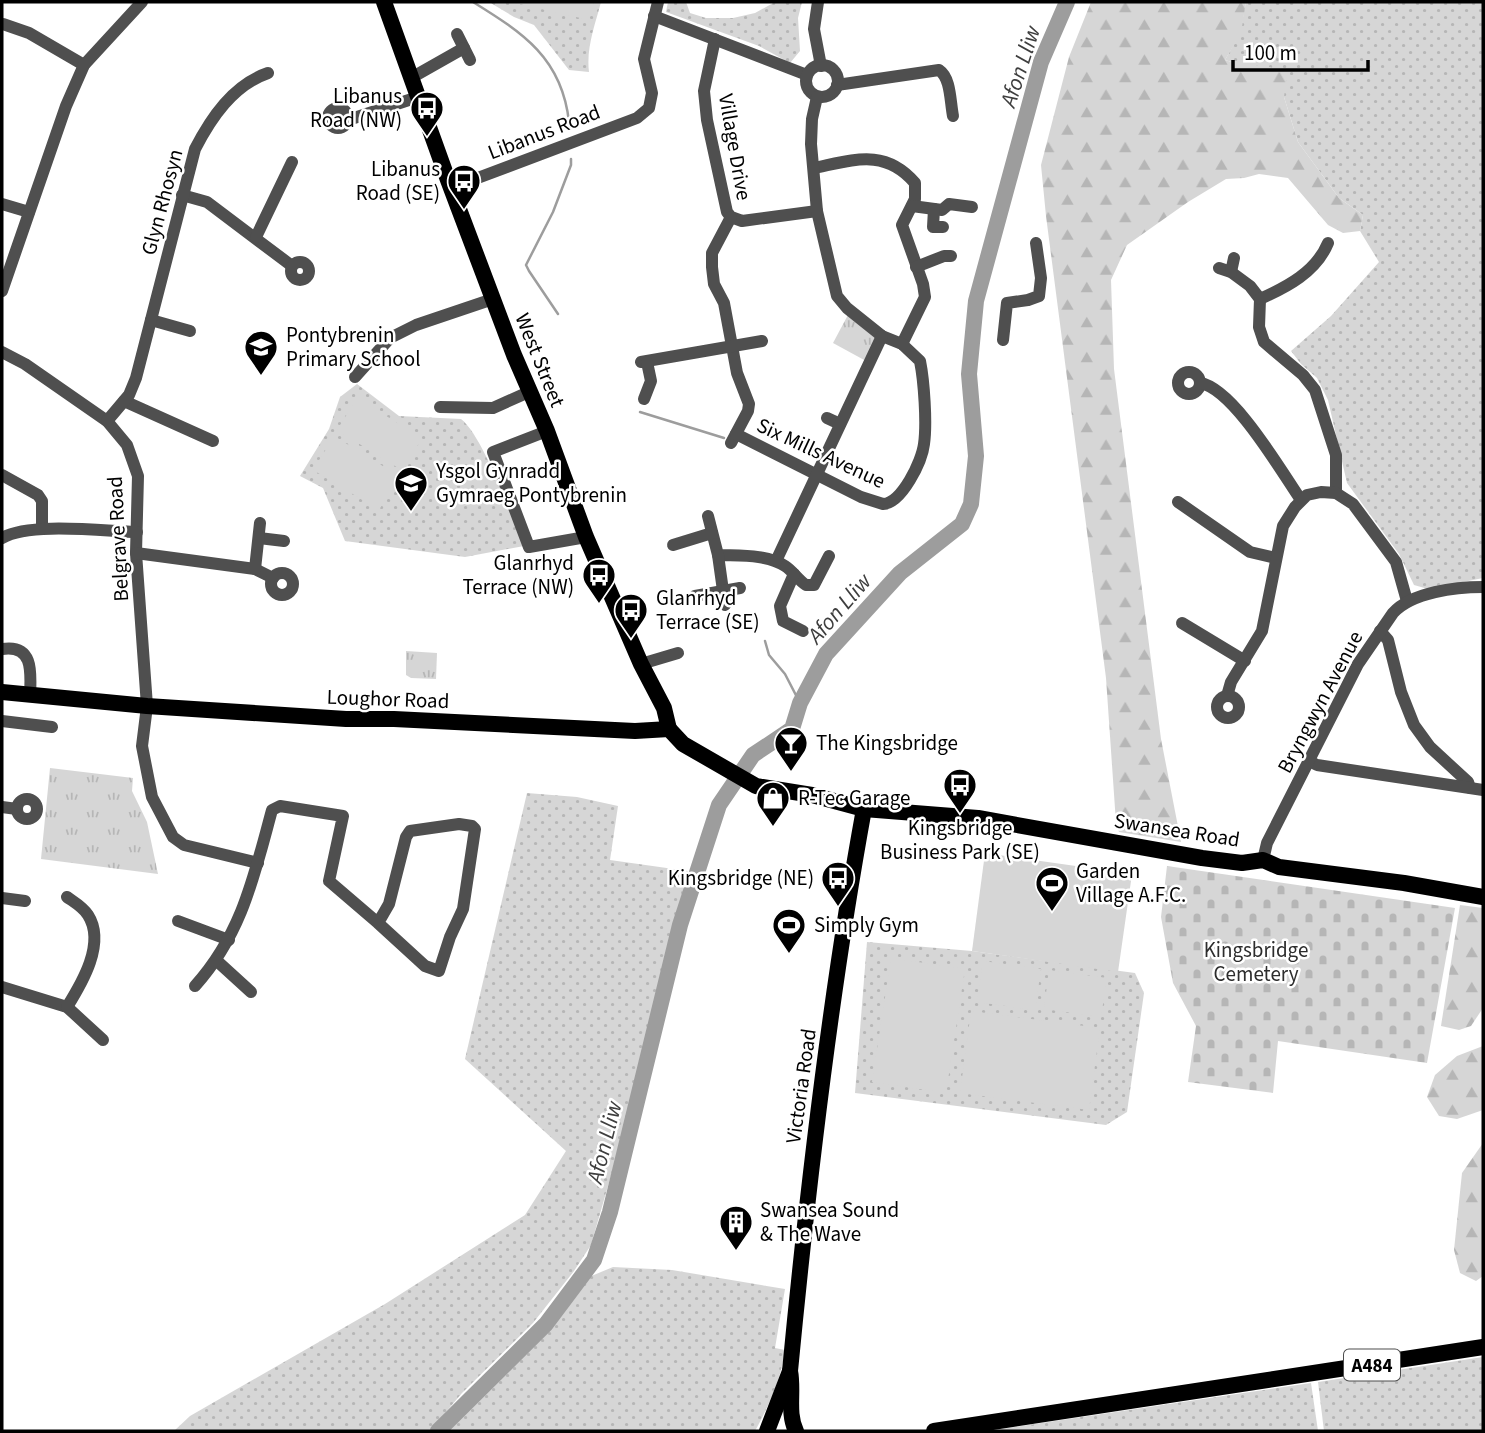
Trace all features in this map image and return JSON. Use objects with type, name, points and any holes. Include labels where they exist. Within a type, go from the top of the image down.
[{"type":"main road","name":"West Street","points":[[384,2],[451,188],[586,537],[641,664],[664,708],[669,729]]},
{"type":"main road","name":"Loughor Road","points":[[2,692],[147,706],[346,719],[635,731],[669,729]]},
{"type":"main road","name":"Swansea Road","points":[[669,729],[683,744],[756,786],[812,795],[864,809],[978,818],[1242,863],[1263,860],[1279,867],[1404,883],[1483,897]]},
{"type":"main road","name":"Victoria Road","points":[[766,1431],[790,1371],[808,1193],[846,915],[864,809]]},
{"type":"main road","name":"A484","points":[[934,1431],[1483,1348]]},
{"type":"main road","name":"Victoria Road","points":[[790,1371],[794,1431]]},
{"type":"main road","points":[[773,1431],[794,1431]]},
{"type":"street","points":[[2,291],[66,106],[84,65],[142,2]]},
{"type":"street","points":[[658,2],[654,16],[807,75]]},
{"type":"street","points":[[818,2],[814,29],[821,66]]},
{"type":"street","name":"Libanus Road","points":[[451,188],[637,118],[649,108],[652,93],[644,59],[654,16]]},
{"type":"street","points":[[2,23],[29,33],[84,65]]},
{"type":"street","points":[[411,78],[467,53],[457,34]]},
{"type":"street","name":"Village Drive","points":[[715,39],[704,91],[724,205],[731,217],[742,221],[817,211]]},
{"type":"street","points":[[821,66],[834,71],[837,85],[832,93],[817,97],[806,86],[807,75],[813,68],[821,66]]},
{"type":"street","points":[[837,85],[939,69],[947,82],[953,116]]},
{"type":"street","name":"Glyn Rhosyn","points":[[107,421],[124,401],[136,379],[192,156],[211,121],[237,90],[263,78]]},
{"type":"street","points":[[348,121],[418,97]]},
{"type":"street","points":[[814,168],[867,158],[883,160],[905,172],[915,183],[915,199],[902,225],[925,297],[902,344],[882,336],[847,308],[837,296],[817,211],[811,131],[817,97]]},
{"type":"street","points":[[256,237],[286,166]]},
{"type":"street","points":[[182,195],[208,202],[292,266]]},
{"type":"street","points":[[2,204],[29,212]]},
{"type":"street","points":[[912,206],[942,210],[949,204],[972,206]]},
{"type":"street","points":[[934,209],[933,227],[943,227]]},
{"type":"street","points":[[731,217],[712,253],[712,267],[714,284],[724,303],[733,346]]},
{"type":"street","points":[[1003,340],[1007,303],[1039,296],[1041,278],[1036,243]]},
{"type":"street","points":[[1260,299],[1285,288],[1303,275],[1327,251]]},
{"type":"street","points":[[916,267],[951,256]]},
{"type":"street","points":[[1234,258],[1225,270],[1250,286],[1260,299],[1259,327],[1264,342],[1303,375],[1315,390],[1336,455],[1336,492]]},
{"type":"street","points":[[355,377],[390,338],[416,325],[493,299]]},
{"type":"street","points":[[151,320],[190,331]]},
{"type":"street","points":[[776,561],[882,336]]},
{"type":"street","points":[[644,399],[651,381],[644,362],[762,341]]},
{"type":"street","name":"Six Mills Avenue","points":[[733,346],[737,373],[748,404],[748,411],[734,439],[816,472],[883,504],[897,499],[904,489],[921,457],[925,433],[920,361],[902,344]]},
{"type":"street","name":"Belgrave Road","points":[[2,352],[25,364],[107,421],[127,445],[138,476],[136,553],[147,706],[142,746],[152,797],[173,837],[184,845],[258,863]]},
{"type":"street","points":[[1200,383],[1209,384],[1218,390],[1237,409],[1301,500]]},
{"type":"street","points":[[446,402],[458,408],[493,408],[531,391]]},
{"type":"street","points":[[124,401],[213,442]]},
{"type":"street","points":[[827,418],[840,424]]},
{"type":"street","points":[[547,431],[493,452],[529,547],[586,537]]},
{"type":"street","points":[[2,475],[38,495],[42,501],[42,529]]},
{"type":"street","points":[[1227,696],[1231,682],[1262,631],[1283,526],[1301,500],[1321,492],[1336,492],[1353,504],[1396,562],[1407,601],[1425,595],[1483,587]]},
{"type":"street","points":[[1183,510],[1250,552],[1276,558]]},
{"type":"street","points":[[708,516],[718,555],[725,606]]},
{"type":"street","points":[[255,569],[260,523]]},
{"type":"street","points":[[2,538],[19,531],[42,529],[137,532]]},
{"type":"street","points":[[673,545],[712,533]]},
{"type":"street","points":[[259,538],[284,541]]},
{"type":"street","points":[[136,553],[255,569],[273,578]]},
{"type":"street","points":[[718,555],[761,557],[776,561],[788,567],[802,583],[814,585],[829,556]]},
{"type":"street","points":[[794,574],[780,606],[783,621],[803,631]]},
{"type":"street","points":[[695,596],[740,588]]},
{"type":"street","name":"Bryngwyn Avenue","points":[[1263,860],[1266,843],[1358,664],[1393,613],[1407,601]]},
{"type":"street","points":[[1182,623],[1245,661]]},
{"type":"street","points":[[1380,631],[1388,640],[1401,692],[1414,725],[1430,747],[1477,789]]},
{"type":"street","points":[[2,649],[15,650],[27,659],[31,669],[30,695]]},
{"type":"street","points":[[641,664],[678,653]]},
{"type":"street","points":[[2,721],[46,721]]},
{"type":"street","points":[[1309,761],[1317,765],[1477,789]]},
{"type":"street","points":[[195,986],[217,961],[234,932],[258,863],[272,810],[280,806],[343,816],[329,881],[425,966],[439,971],[463,909],[474,829],[472,826],[460,824],[410,831],[406,837],[389,904],[378,923]]},
{"type":"street","points":[[2,807],[17,809]]},
{"type":"street","points":[[67,897],[87,914],[94,936],[83,981],[67,1007]]},
{"type":"street","points":[[2,898],[25,901]]},
{"type":"street","points":[[178,921],[229,940]]},
{"type":"street","points":[[217,961],[251,992]]},
{"type":"street","points":[[2,987],[67,1007],[103,1040]]},
{"type":"green space","points":[[489,2],[601,2],[590,45],[589,72],[569,70],[534,25]]},
{"type":"green space","points":[[511,2],[594,2],[589,20]]},
{"type":"green space","points":[[668,2],[686,2],[690,13],[706,18],[733,18],[755,13],[775,2],[802,2],[798,18],[800,51],[790,63],[759,46],[666,12]]},
{"type":"green space","points":[[1091,2],[1246,2],[1241,33],[1225,60],[1265,66],[1287,74],[1284,97],[1298,142],[1339,198],[1363,215],[1360,231],[1343,233],[1328,225],[1288,178],[1259,174],[1226,179],[1127,245],[1111,280],[1114,369],[1161,739],[1181,842],[1119,832],[1116,823],[1106,678],[1046,216],[1041,165],[1069,57]]},
{"type":"green space","points":[[1246,2],[1483,2],[1483,578],[1428,589],[1414,585],[1399,554],[1347,483],[1328,400],[1317,378],[1291,351],[1331,316],[1379,262],[1360,231],[1363,215],[1339,198],[1298,142],[1284,97],[1255,65],[1241,65],[1225,60],[1240,33]]},
{"type":"green space","points":[[849,313],[879,336],[866,361],[833,343]]},
{"type":"green space","name":"Ysgol Gynradd Gymraeg Pontybrenin","points":[[357,384],[399,416],[461,419],[470,428],[487,459],[524,546],[465,557],[345,541],[323,488],[300,476],[329,429],[340,397]]},
{"type":"green space","points":[[357,398],[422,438],[403,471],[337,430]]},
{"type":"green space","points":[[334,436],[399,476],[379,510],[313,470]]},
{"type":"green space","points":[[406,651],[437,653],[436,679],[411,678],[406,675]]},
{"type":"green space","points":[[50,768],[133,778],[132,791],[147,822],[158,874],[41,859]]},
{"type":"green space","points":[[527,793],[577,797],[618,806],[610,860],[688,871],[591,1245],[533,1323],[462,1393],[430,1431],[174,1431],[190,1416],[385,1304],[525,1215],[566,1151],[465,1059]]},
{"type":"green space","name":"Garden Village A.F.C.","points":[[985,853],[1132,874],[1118,972],[972,951]]},
{"type":"green space","name":"Kingsbridge Cemetery","points":[[1167,866],[1455,908],[1427,1063],[1278,1041],[1273,1093],[1188,1082],[1196,1026],[1173,983],[1161,917]]},
{"type":"green space","points":[[1460,905],[1483,908],[1483,1008],[1471,1026],[1459,1030],[1441,1026]]},
{"type":"green space","points":[[867,942],[972,951],[1135,973],[1144,993],[1127,1112],[1106,1125],[855,1093]]},
{"type":"green space","points":[[891,958],[965,969],[946,1093],[872,1082]]},
{"type":"green space","points":[[983,961],[1041,969],[1035,1010],[977,1002]]},
{"type":"green space","points":[[1049,970],[1107,978],[1101,1017],[1044,1009]]},
{"type":"green space","points":[[971,1011],[1100,1028],[1089,1110],[960,1093]]},
{"type":"green space","points":[[1483,1046],[1483,1110],[1457,1119],[1439,1116],[1427,1097],[1435,1075],[1457,1056]]},
{"type":"green space","points":[[1483,1143],[1483,1276],[1476,1281],[1460,1273],[1454,1250],[1462,1173]]},
{"type":"green space","points":[[613,1267],[672,1270],[785,1289],[775,1348],[785,1350],[781,1372],[755,1431],[446,1431],[525,1351],[589,1277]]},
{"type":"green space","points":[[1483,1357],[1483,1431],[1324,1431],[1318,1382]]},
{"type":"green space","points":[[1311,1383],[1318,1431],[988,1431]]},
{"type":"waterway","points":[[473,2],[524,37],[549,64],[565,100],[569,122]]},
{"type":"waterway","name":"Afon Lliw","points":[[438,1431],[546,1324],[594,1260],[610,1212],[680,925],[719,805],[753,755],[792,729],[800,703],[826,654],[900,573],[962,524],[971,504],[976,456],[969,374],[976,301],[1041,62],[1067,2]]},
{"type":"waterway","points":[[558,314],[526,265],[553,212],[571,159]]},
{"type":"waterway","points":[[640,412],[724,438]]},
{"type":"waterway","points":[[765,641],[769,655],[785,674],[800,703]]},
{"type":"place","name":"Libanus Road (NW)","points":[[427,138]]},
{"type":"place","name":"Libanus Road (SE)","points":[[464,211]]},
{"type":"place","name":"Pontybrenin Primary School","points":[[261,377]]},
{"type":"place","name":"Ysgol Gynradd Gymraeg Pontybrenin","points":[[411,513]]},
{"type":"place","name":"Glanrhyd Terrace (NW)","points":[[599,605]]},
{"type":"place","name":"Glanrhyd Terrace (SE)","points":[[631,640]]},
{"type":"place","name":"The Kingsbridge","points":[[791,773]]},
{"type":"place","name":"Kingsbridge Business Park (SE)","points":[[960,815]]},
{"type":"place","name":"R-Tec Garage","points":[[773,828]]},
{"type":"place","name":"Kingsbridge (NE)","points":[[838,908]]},
{"type":"place","name":"Garden Village A.F.C.","points":[[1052,913]]},
{"type":"place","name":"Simply Gym","points":[[789,955]]},
{"type":"place","name":"Swansea Sound & The Wave","points":[[736,1252]]}]
